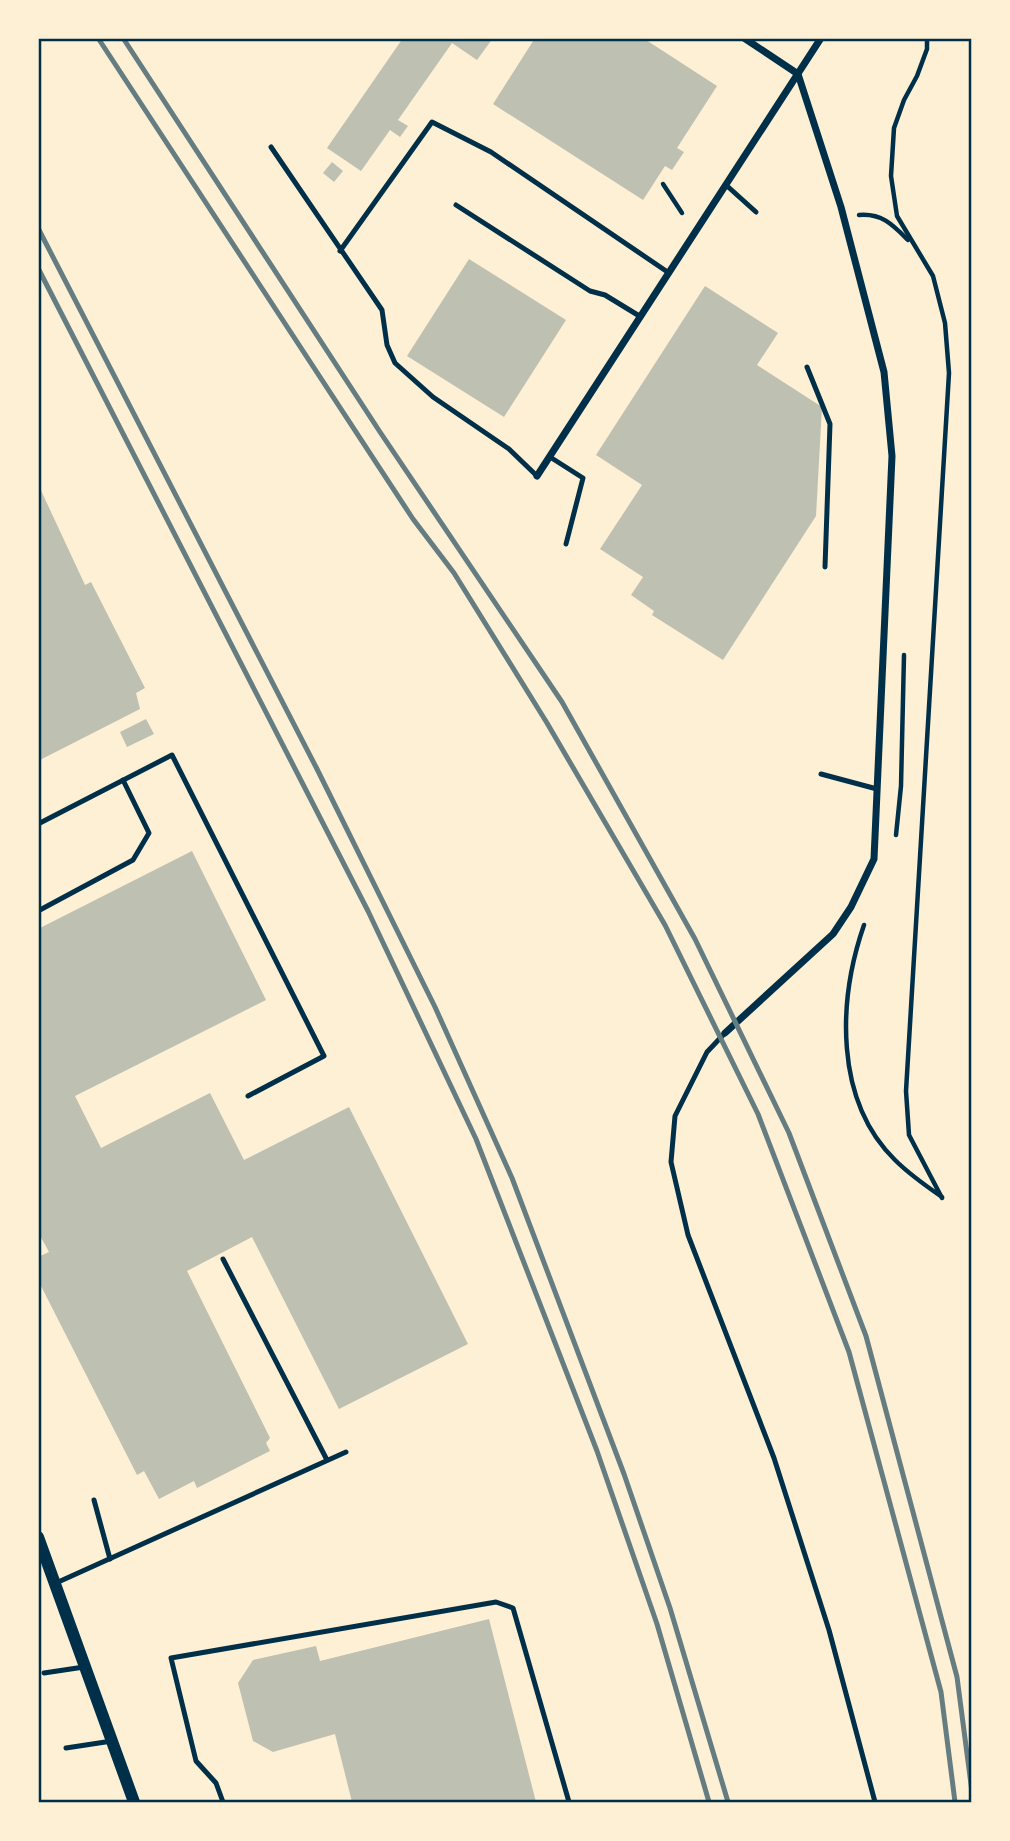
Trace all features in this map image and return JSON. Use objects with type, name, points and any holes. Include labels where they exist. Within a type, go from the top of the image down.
[{"type":"street","points":[[725,1033],[833,934],[851,906],[874,859],[892,456],[884,372],[841,207],[798,74],[744,38]]},
{"type":"street","points":[[537,476],[821,38]]},
{"type":"street","points":[[38,1537],[57,1583],[134,1802]]},
{"type":"lane","points":[[340,251],[432,122],[491,152],[669,273]]},
{"type":"lane","points":[[271,147],[382,310],[387,345],[395,363],[433,397],[509,449],[537,476]]},
{"type":"lane","points":[[726,186],[756,212]]},
{"type":"lane","points":[[456,205],[590,291],[605,295],[640,317]]},
{"type":"lane","points":[[807,367],[830,424],[825,567]]},
{"type":"lane","points":[[550,457],[583,478],[566,544]]},
{"type":"lane","points":[[38,824],[172,755],[324,1056],[248,1096]]},
{"type":"lane","points":[[821,774],[877,789]]},
{"type":"lane","points":[[38,911],[133,860],[149,833],[123,780]]},
{"type":"lane","points":[[725,1033],[707,1052],[675,1116],[671,1161],[688,1235],[774,1458],[829,1630],[875,1802]]},
{"type":"lane","points":[[223,1259],[327,1461]]},
{"type":"lane","points":[[57,1583],[346,1452]]},
{"type":"lane","points":[[94,1500],[110,1559]]},
{"type":"lane","points":[[223,1802],[216,1783],[196,1761],[172,1658],[496,1602],[513,1608],[569,1802]]},
{"type":"lane","points":[[44,1673],[87,1666]]},
{"type":"lane","points":[[66,1748],[114,1741]]},
{"type":"path","points":[[865,922],[855,950],[845,1016],[849,1068],[860,1108],[876,1138],[894,1160],[943,1198],[909,1135],[906,1091],[949,373],[945,323],[933,276],[897,216],[891,176],[894,128],[904,100],[917,76],[928,38]]},
{"type":"path","points":[[663,184],[682,213]]},
{"type":"path","points":[[857,215],[868,214],[891,222],[914,246]]},
{"type":"building","points":[[403,38],[493,38],[477,60],[452,43],[398,120],[408,126],[400,137],[390,130],[361,171],[327,148]]},
{"type":"building","points":[[535,38],[643,38],[717,86],[677,148],[684,152],[672,170],[665,166],[643,200],[493,104]]},
{"type":"building","points":[[332,162],[343,171],[334,182],[323,173]]},
{"type":"building","points":[[469,259],[566,320],[504,417],[407,356]]},
{"type":"building","points":[[705,286],[778,333],[757,365],[822,407],[816,516],[723,660],[652,615],[654,611],[631,595],[643,577],[600,549],[642,485],[596,455]]},
{"type":"building","points":[[38,484],[85,585],[91,582],[145,688],[136,693],[140,709],[38,761]]},
{"type":"building","points":[[146,719],[154,734],[127,747],[120,732]]},
{"type":"building","points":[[192,851],[266,1000],[75,1096],[101,1148],[210,1093],[244,1160],[349,1107],[468,1344],[339,1409],[252,1237],[187,1271],[270,1438],[266,1443],[270,1451],[197,1488],[194,1481],[159,1499],[144,1471],[137,1475],[38,1280],[38,1257],[49,1252],[38,1232],[38,929]]},
{"type":"building","points":[[489,1619],[536,1802],[352,1802],[335,1734],[273,1752],[253,1741],[238,1683],[253,1660],[316,1646],[320,1661]]},
{"type":"railway","points":[[98,38],[413,519],[454,573],[547,723],[665,925],[758,1114],[849,1352],[941,1692],[955,1802]]},
{"type":"railway","points":[[123,38],[380,432],[562,702],[695,939],[789,1133],[866,1336],[957,1677],[972,1792]]},
{"type":"railway","points":[[38,228],[317,769],[435,1007],[512,1178],[624,1474],[670,1608],[728,1802]]},
{"type":"railway","points":[[38,268],[368,911],[476,1139],[597,1451],[657,1624],[709,1802]]}]
